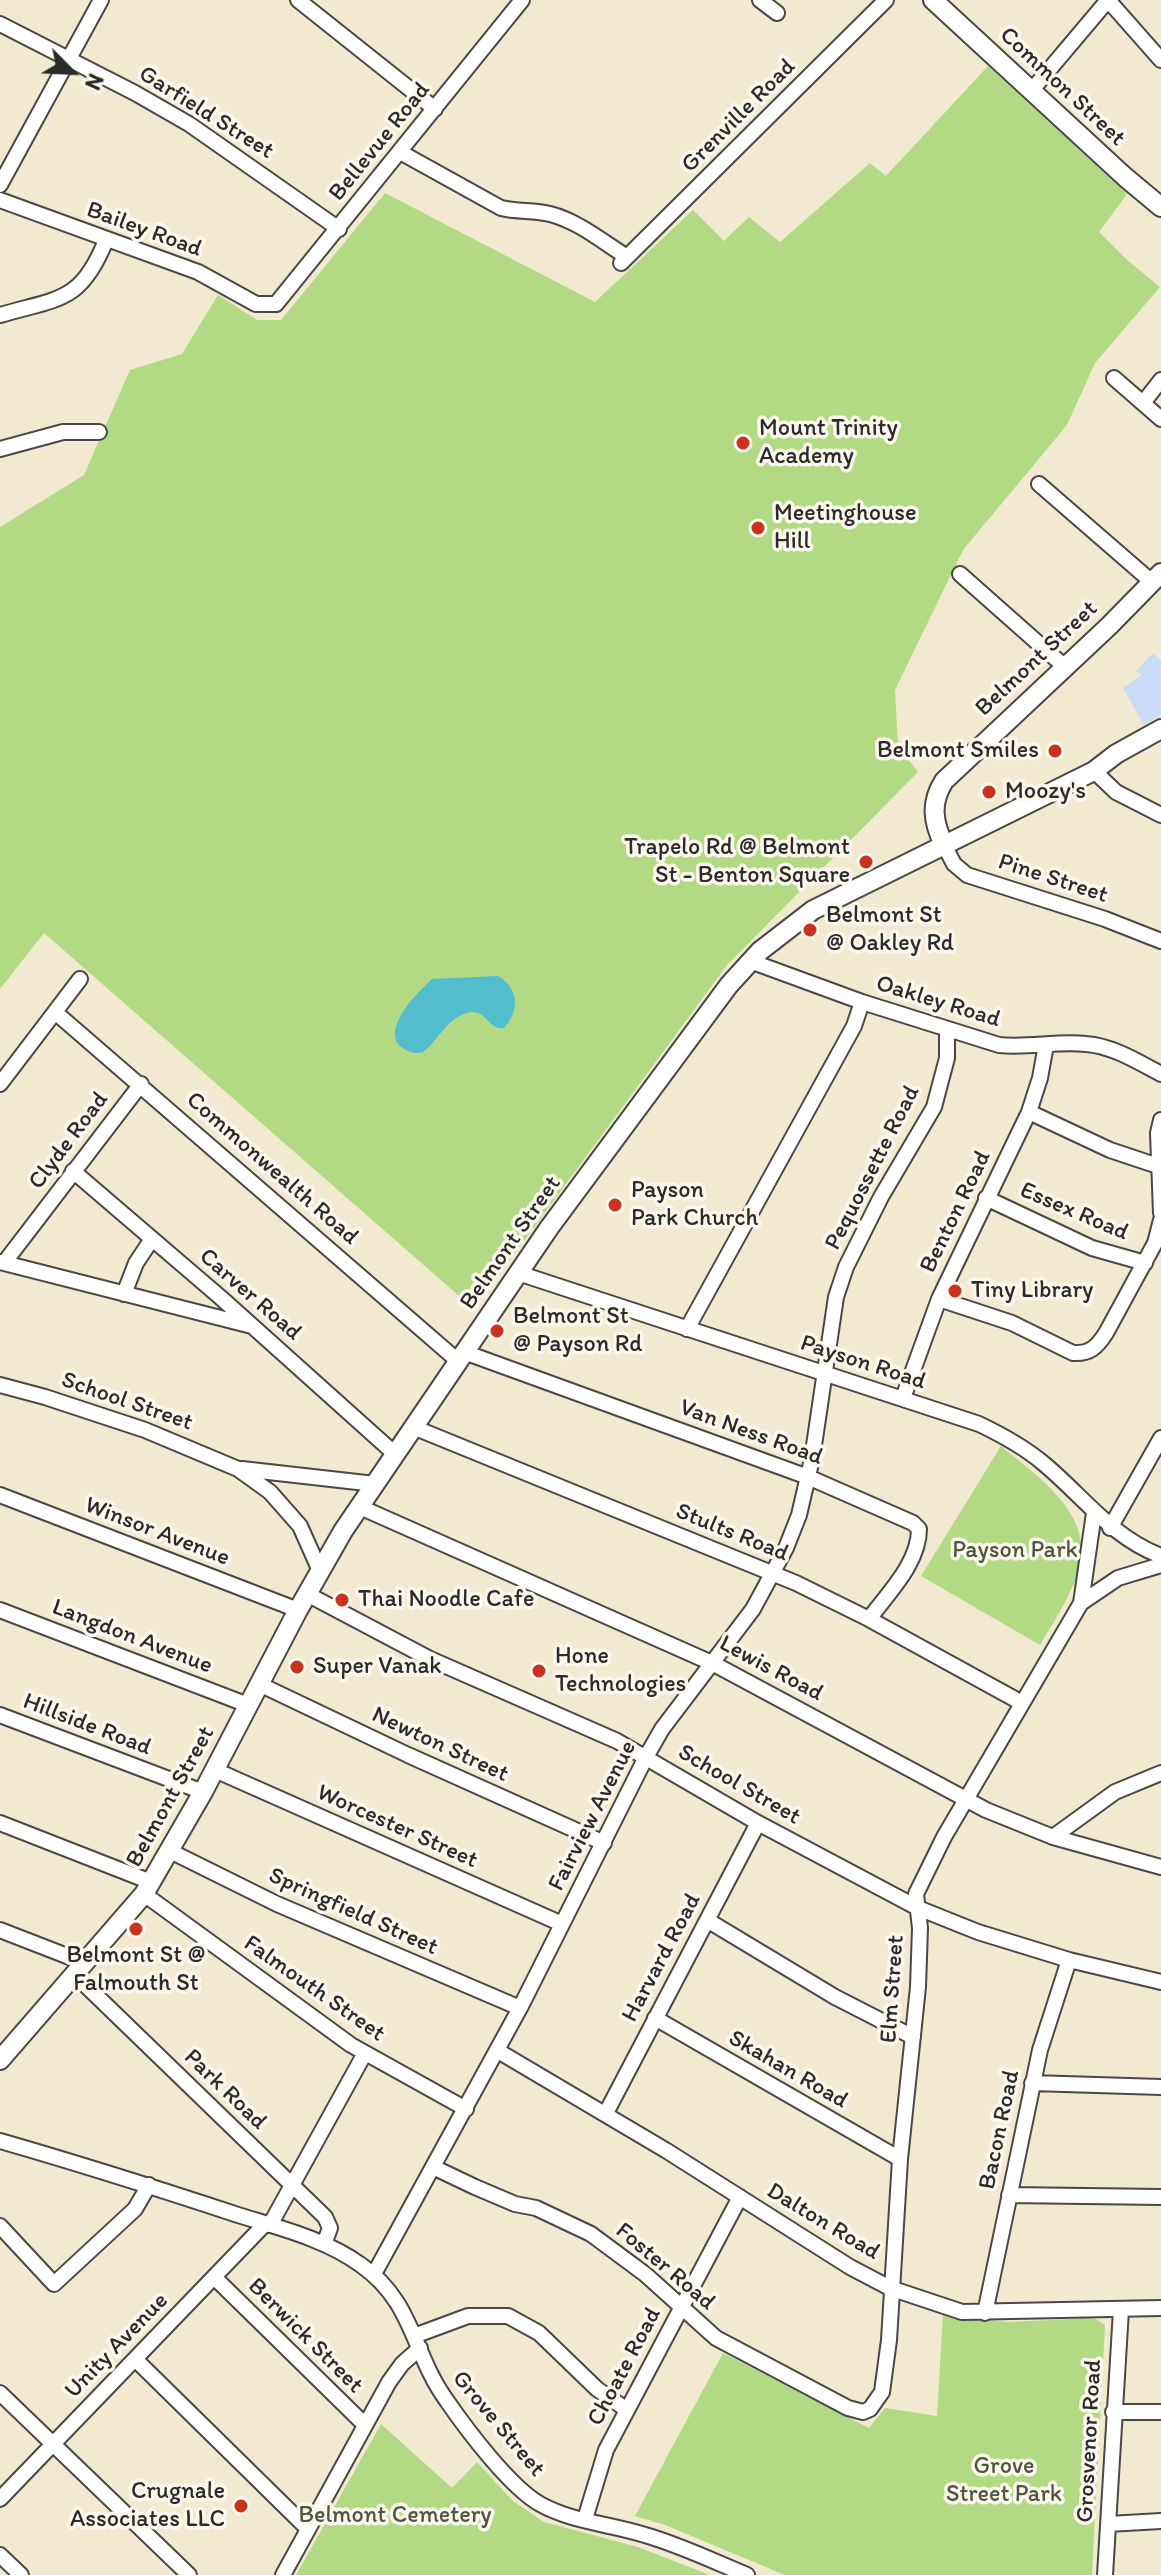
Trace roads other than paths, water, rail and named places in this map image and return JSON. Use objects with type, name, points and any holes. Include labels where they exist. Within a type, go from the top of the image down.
[{"type":"main road","name":"Common Street","points":[[933,0],[1161,207]]},
{"type":"main road","name":"Belmont Street","points":[[0,2060],[148,1888],[215,1770],[320,1571],[360,1507],[518,1273],[729,985],[750,961],[813,910],[944,845],[936,826],[934,807],[944,781],[1157,577]]},
{"type":"main road","points":[[944,845],[1094,771],[1116,754],[1161,729]]},
{"type":"main road","points":[[1094,771],[1121,764],[1161,743]]},
{"type":"street","points":[[0,185],[101,0]]},
{"type":"street","points":[[298,0],[435,109]]},
{"type":"street","name":"Bellevue Road","points":[[269,306],[282,300],[522,0]]},
{"type":"street","points":[[760,0],[777,13]]},
{"type":"street","name":"Grenville Road","points":[[400,152],[501,208],[541,212],[568,220],[624,260],[886,0]]},
{"type":"street","points":[[1032,90],[1108,0],[1161,60]]},
{"type":"street","name":"Garfield Street","points":[[0,24],[189,124],[339,229]]},
{"type":"street","name":"Bailey Road","points":[[0,200],[198,272],[256,304],[269,306]]},
{"type":"street","points":[[0,315],[54,302],[75,290],[92,271],[106,240]]},
{"type":"street","points":[[1114,378],[1161,419]]},
{"type":"street","points":[[1143,403],[1161,380]]},
{"type":"street","points":[[0,449],[63,432],[99,432]]},
{"type":"street","points":[[1039,484],[1157,577]]},
{"type":"street","points":[[960,574],[1065,667]]},
{"type":"street","points":[[1094,771],[1113,790],[1161,815]]},
{"type":"street","name":"Pine Street","points":[[944,845],[954,864],[967,875],[1105,919],[1161,941]]},
{"type":"street","name":"Oakley Road","points":[[750,961],[862,1002],[999,1045],[1087,1044],[1111,1049],[1161,1074]]},
{"type":"street","points":[[0,1084],[80,979]]},
{"type":"street","points":[[687,1329],[854,1026],[862,1002]]},
{"type":"street","name":"Commonwealth Road","points":[[55,1012],[461,1356]]},
{"type":"street","name":"Pequossette Road","points":[[826,1374],[836,1297],[846,1267],[881,1197],[934,1107],[947,1058],[947,1029]]},
{"type":"street","name":"Benton Road","points":[[903,1398],[939,1299],[1029,1112],[1046,1045]]},
{"type":"street","name":"Clyde Road","points":[[2,1263],[141,1084]]},
{"type":"street","points":[[1029,1112],[1110,1150],[1158,1166]]},
{"type":"street","points":[[1161,1120],[1158,1133],[1161,1213]]},
{"type":"street","name":"Carver Road","points":[[73,1171],[395,1454]]},
{"type":"street","name":"Essex Road","points":[[986,1198],[1092,1248],[1145,1263]]},
{"type":"street","points":[[939,1299],[1012,1323],[1073,1353],[1084,1353],[1097,1347],[1145,1263],[1161,1220]]},
{"type":"street","points":[[124,1294],[136,1263],[152,1239]]},
{"type":"street","points":[[2,1263],[250,1325]]},
{"type":"street","name":"Payson Road","points":[[518,1273],[979,1424],[1013,1441],[1044,1464],[1110,1528],[1161,1556]]},
{"type":"street","name":"Van Ness Road","points":[[461,1356],[808,1477],[913,1523],[919,1529],[912,1558],[869,1619]]},
{"type":"street","name":"Fairview Avenue","points":[[374,2274],[498,2051],[646,1757],[675,1711],[714,1664],[753,1609],[786,1548],[799,1515],[808,1477],[826,1374]]},
{"type":"street","name":"School Street","points":[[0,1385],[134,1426],[238,1469],[270,1492],[300,1526],[320,1571]]},
{"type":"street","name":"Stults Road","points":[[413,1427],[772,1572],[869,1619],[1022,1703]]},
{"type":"street","points":[[1110,1528],[1161,1438]]},
{"type":"street","name":"School Street","points":[[238,1469],[375,1484]]},
{"type":"street","name":"Winsor Avenue","points":[[0,1495],[303,1602]]},
{"type":"street","name":"Lewis Road","points":[[360,1507],[714,1664],[966,1799],[1053,1837],[1161,1867]]},
{"type":"street","name":"Elm Street","points":[[863,2412],[870,2409],[882,2392],[889,2340],[890,2288],[920,1928],[916,1894],[944,1837],[1081,1603],[1094,1513]]},
{"type":"street","name":"Elm Street","points":[[1081,1603],[1118,1578],[1161,1565]]},
{"type":"street","name":"School Street","points":[[303,1602],[601,1733],[758,1823],[918,1908],[978,1932],[1069,1960],[1161,1982]]},
{"type":"street","name":"Langdon Avenue","points":[[0,1610],[248,1705]]},
{"type":"street","name":"Newton Street","points":[[259,1684],[604,1843]]},
{"type":"street","name":"Hillside Road","points":[[2,1721],[203,1792]]},
{"type":"street","name":"Worcester Street","points":[[215,1770],[562,1924]]},
{"type":"street","points":[[1053,1837],[1115,1792],[1161,1773]]},
{"type":"street","name":"Falmouth Street","points":[[0,1823],[148,1888],[365,2053],[466,2109]]},
{"type":"street","name":"Harvard Road","points":[[606,2113],[758,1823]]},
{"type":"street","name":"Springfield Street","points":[[170,1851],[277,1904],[520,2008]]},
{"type":"street","points":[[707,1920],[835,1997],[913,2037]]},
{"type":"street","points":[[0,1930],[80,1969]]},
{"type":"street","name":"Bacon Road","points":[[985,2313],[1032,2083],[1069,1960]]},
{"type":"street","name":"Park Road","points":[[80,1969],[329,2222],[324,2244]]},
{"type":"street","name":"Skahan Road","points":[[655,2018],[900,2159]]},
{"type":"street","name":"Dalton Road","points":[[498,2051],[606,2113],[850,2267],[890,2288],[962,2312],[1161,2308]]},
{"type":"street","name":"Unity Avenue","points":[[0,2499],[268,2224],[293,2186],[365,2053]]},
{"type":"street","points":[[1032,2083],[1161,2087]]},
{"type":"street","name":"Grove Street","points":[[0,2141],[268,2224],[348,2256],[374,2274],[399,2303],[431,2376],[445,2399],[518,2486],[540,2504],[646,2535],[747,2575]]},
{"type":"street","name":"Foster Road","points":[[433,2167],[591,2234],[645,2274],[716,2338],[848,2408],[863,2412]]},
{"type":"street","points":[[0,2226],[54,2284],[135,2209],[149,2185]]},
{"type":"street","points":[[1009,2195],[1161,2197]]},
{"type":"street","name":"Choate Road","points":[[585,2519],[602,2462],[627,2410],[740,2197]]},
{"type":"street","name":"Berwick Street","points":[[214,2277],[365,2425]]},
{"type":"street","name":"Grosvenor Road","points":[[1105,2575],[1121,2310]]},
{"type":"street","points":[[283,2575],[365,2425],[417,2342],[468,2316],[508,2316],[539,2333],[597,2389],[627,2410]]},
{"type":"street","points":[[135,2359],[308,2529]]},
{"type":"street","points":[[0,2393],[189,2575]]},
{"type":"street","points":[[1113,2412],[1161,2412]]},
{"type":"street","points":[[1108,2524],[1161,2521]]},
{"type":"street","points":[[0,2555],[21,2575]]},
{"type":"water","points":[[498,976],[510,987],[515,1000],[513,1014],[504,1028],[472,1012],[457,1017],[423,1052],[409,1051],[397,1042],[397,1023],[403,1012],[432,979]]},
{"type":"place","name":"Mount Trinity Academy","points":[[743,443]]},
{"type":"place","name":"Meetinghouse Hill","points":[[758,528]]},
{"type":"place","name":"Belmont Smiles","points":[[1055,751]]},
{"type":"place","name":"Moozy's","points":[[989,792]]},
{"type":"place","name":"Trapelo Rd @ Belmont St - Benton Square","points":[[866,862]]},
{"type":"place","name":"Belmont St @ Oakley Rd","points":[[810,930]]},
{"type":"place","name":"Payson Park Church","points":[[615,1205]]},
{"type":"place","name":"Tiny Library","points":[[955,1291]]},
{"type":"place","name":"Belmont St @ Payson Rd","points":[[497,1331]]},
{"type":"place","name":"Thai Noodle Cafe","points":[[342,1600]]},
{"type":"place","name":"Super Vanak","points":[[297,1667]]},
{"type":"place","name":"Hone Technologies","points":[[539,1671]]},
{"type":"place","name":"Belmont St @ Falmouth St","points":[[136,1929]]},
{"type":"place","name":"Crugnale Associates LLC","points":[[241,2506]]},
{"type":"park label","name":"Payson Park","points":[[1015,1551]]},
{"type":"park label","name":"Grove Street Park","points":[[1004,2481]]},
{"type":"park label","name":"Belmont Cemetery","points":[[395,2516]]}]
